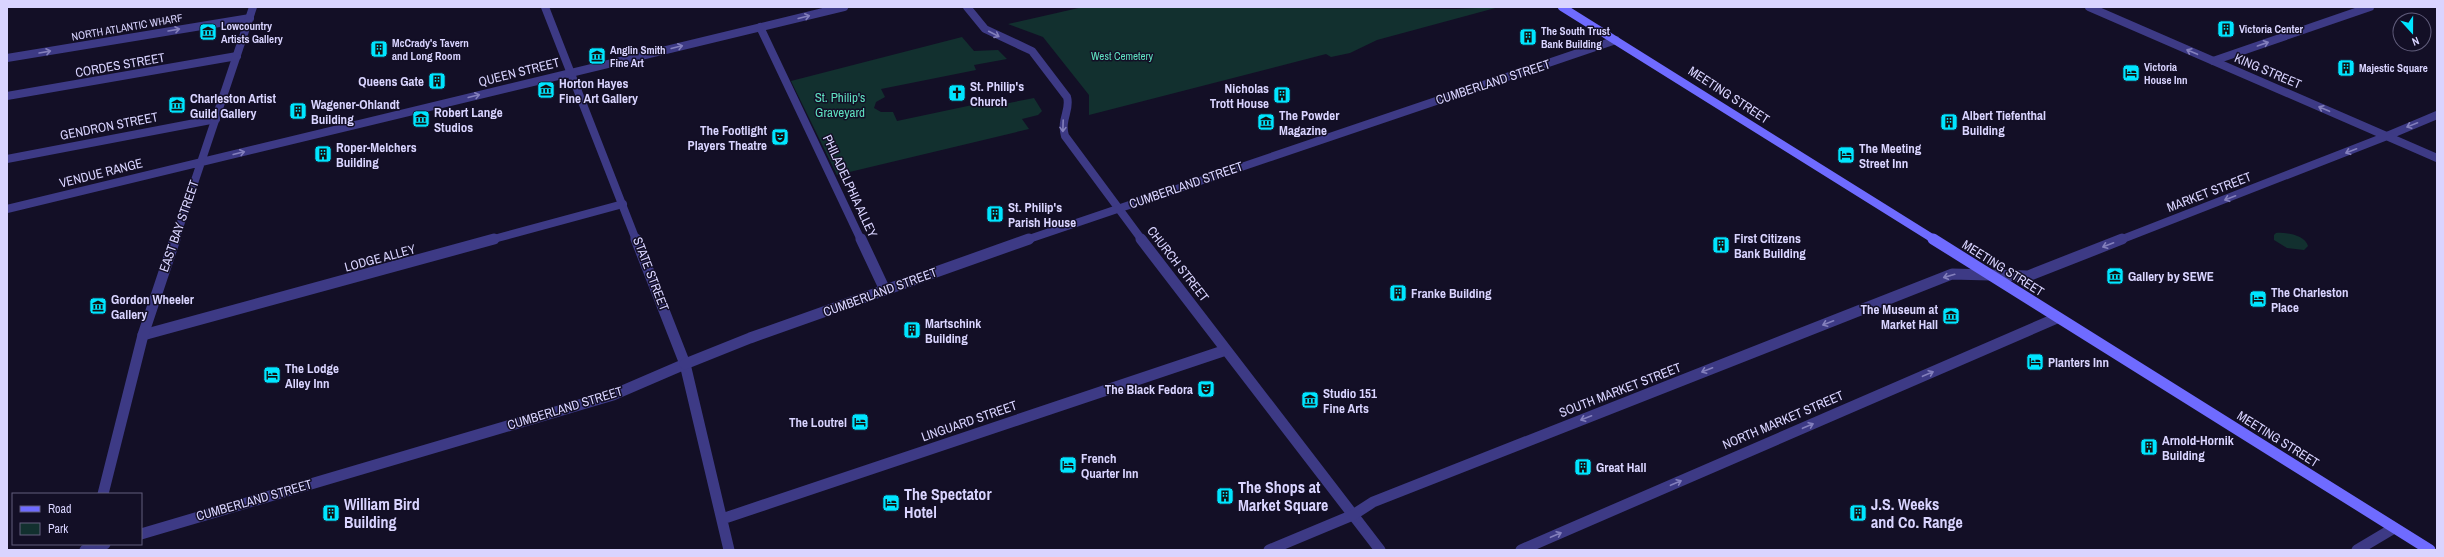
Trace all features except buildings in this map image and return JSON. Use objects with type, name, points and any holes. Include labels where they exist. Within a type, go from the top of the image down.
[{"type":"main road","name":"MEETING STREET","points":[[1562,7],[2430,550]]},
{"type":"street","name":"EAST BAY STREET","points":[[103,493],[143,335],[253,7]]},
{"type":"street","name":"STATE STREET","points":[[545,7],[685,364],[729,550]]},
{"type":"street","name":"QUEEN STREET","points":[[201,163],[844,7]]},
{"type":"street","name":"CHURCH STREET","points":[[967,7],[985,29],[1026,47],[1037,56],[1067,97],[1068,107],[1062,125],[1065,136],[1117,208],[1380,550]]},
{"type":"street","name":"KING STREET","points":[[2089,7],[2437,158]]},
{"type":"street","points":[[2213,61],[2370,7]]},
{"type":"street","name":"NORTH ATLANTIC WHARF","points":[[7,58],[250,18]]},
{"type":"street","name":"PHILADELPHIA ALLEY","points":[[760,27],[885,290]]},
{"type":"street","name":"CUMBERLAND STREET","points":[[142,534],[613,395],[733,344],[885,290],[1117,208],[1616,40]]},
{"type":"street","name":"CORDES STREET","points":[[7,96],[237,56]]},
{"type":"street","name":"MARKET STREET","points":[[1987,274],[2028,276],[2387,136],[2437,114]]},
{"type":"street","name":"GENDRON STREET","points":[[7,159],[216,119]]},
{"type":"street","name":"VENDUE RANGE","points":[[7,209],[201,163]]},
{"type":"street","name":"LODGE ALLEY","points":[[143,335],[623,204]]},
{"type":"street","name":"SOUTH MARKET STREET","points":[[1269,550],[1353,515],[1373,502],[1952,274],[1987,274]]},
{"type":"street","name":"NORTH MARKET STREET","points":[[1520,550],[2057,318]]},
{"type":"street","name":"LINGUARD STREET","points":[[722,519],[1226,350]]},
{"type":"street","points":[[2356,550],[2394,528]]},
{"type":"street","points":[[89,548],[101,545]]},
{"type":"green space","name":"West Cemetery","points":[[1083,7],[1456,9],[1499,7],[1377,40],[1350,53],[1331,57],[1326,54],[1089,115],[1089,95],[1043,37],[1008,24]]},
{"type":"green space","name":"St. Philip's Graveyard","points":[[962,37],[974,51],[998,50],[1007,59],[974,65],[976,70],[881,89],[885,97],[876,102],[874,108],[881,112],[893,112],[897,121],[996,100],[999,105],[1034,98],[1042,111],[1038,115],[1022,119],[1029,129],[837,175],[791,81]]},
{"type":"green space","points":[[2276,233],[2295,235],[2303,239],[2308,246],[2304,250],[2287,248],[2274,240],[2274,235]]},
{"type":"place","name":"Victoria Center","points":[[2226,29]]},
{"type":"place","name":"Lowcountry Artists Gallery","points":[[208,32]]},
{"type":"place","name":"The South Trust Bank Building","points":[[1528,37]]},
{"type":"place","name":"McCrady's Tavern and Long Room","points":[[379,49]]},
{"type":"place","name":"Anglin Smith Fine Art","points":[[597,56]]},
{"type":"place","name":"Majestic Square","points":[[2346,68]]},
{"type":"place","name":"Victoria House Inn","points":[[2131,73]]},
{"type":"place","name":"Queens Gate","points":[[437,81]]},
{"type":"place","name":"Horton Hayes Fine Art Gallery","points":[[546,90]]},
{"type":"place","name":"St. Philip's Church","points":[[957,93]]},
{"type":"place","name":"Nicholas Trott House","points":[[1282,95]]},
{"type":"place","name":"Charleston Artist Guild Gallery","points":[[177,105]]},
{"type":"place","name":"Wagener-Ohlandt Building","points":[[298,111]]},
{"type":"place","name":"Robert Lange Studios","points":[[421,119]]},
{"type":"place","name":"The Powder Magazine","points":[[1266,122]]},
{"type":"place","name":"Albert Tiefenthal Building","points":[[1949,122]]},
{"type":"place","name":"The Footlight Players Theatre","points":[[780,137]]},
{"type":"place","name":"Roper-Melchers Building","points":[[323,154]]},
{"type":"place","name":"The Meeting Street Inn","points":[[1846,155]]},
{"type":"place","name":"St. Philip's Parish House","points":[[995,214]]},
{"type":"place","name":"First Citizens Bank Building","points":[[1721,245]]},
{"type":"place","name":"Gallery by SEWE","points":[[2115,276]]},
{"type":"place","name":"Franke Building","points":[[1398,293]]},
{"type":"place","name":"The Charleston Place","points":[[2258,299]]},
{"type":"place","name":"Gordon Wheeler Gallery","points":[[98,306]]},
{"type":"place","name":"The Museum at Market Hall","points":[[1951,316]]},
{"type":"place","name":"Martschink Building","points":[[912,330]]},
{"type":"place","name":"Planters Inn","points":[[2035,362]]},
{"type":"place","name":"The Lodge Alley Inn","points":[[272,375]]},
{"type":"place","name":"The Black Fedora","points":[[1206,389]]},
{"type":"place","name":"Studio 151 Fine Arts","points":[[1310,400]]},
{"type":"place","name":"The Loutrel","points":[[860,422]]},
{"type":"place","name":"Arnold-Hornik Building","points":[[2149,447]]},
{"type":"place","name":"French Quarter Inn","points":[[1068,465]]},
{"type":"place","name":"Great Hall","points":[[1583,467]]},
{"type":"place","name":"The Shops at Market Square","points":[[1225,496]]},
{"type":"place","name":"The Spectator Hotel","points":[[891,503]]},
{"type":"place","name":"William Bird Building","points":[[331,513]]},
{"type":"place","name":"J.S. Weeks and Co. Range","points":[[1858,513]]}]
